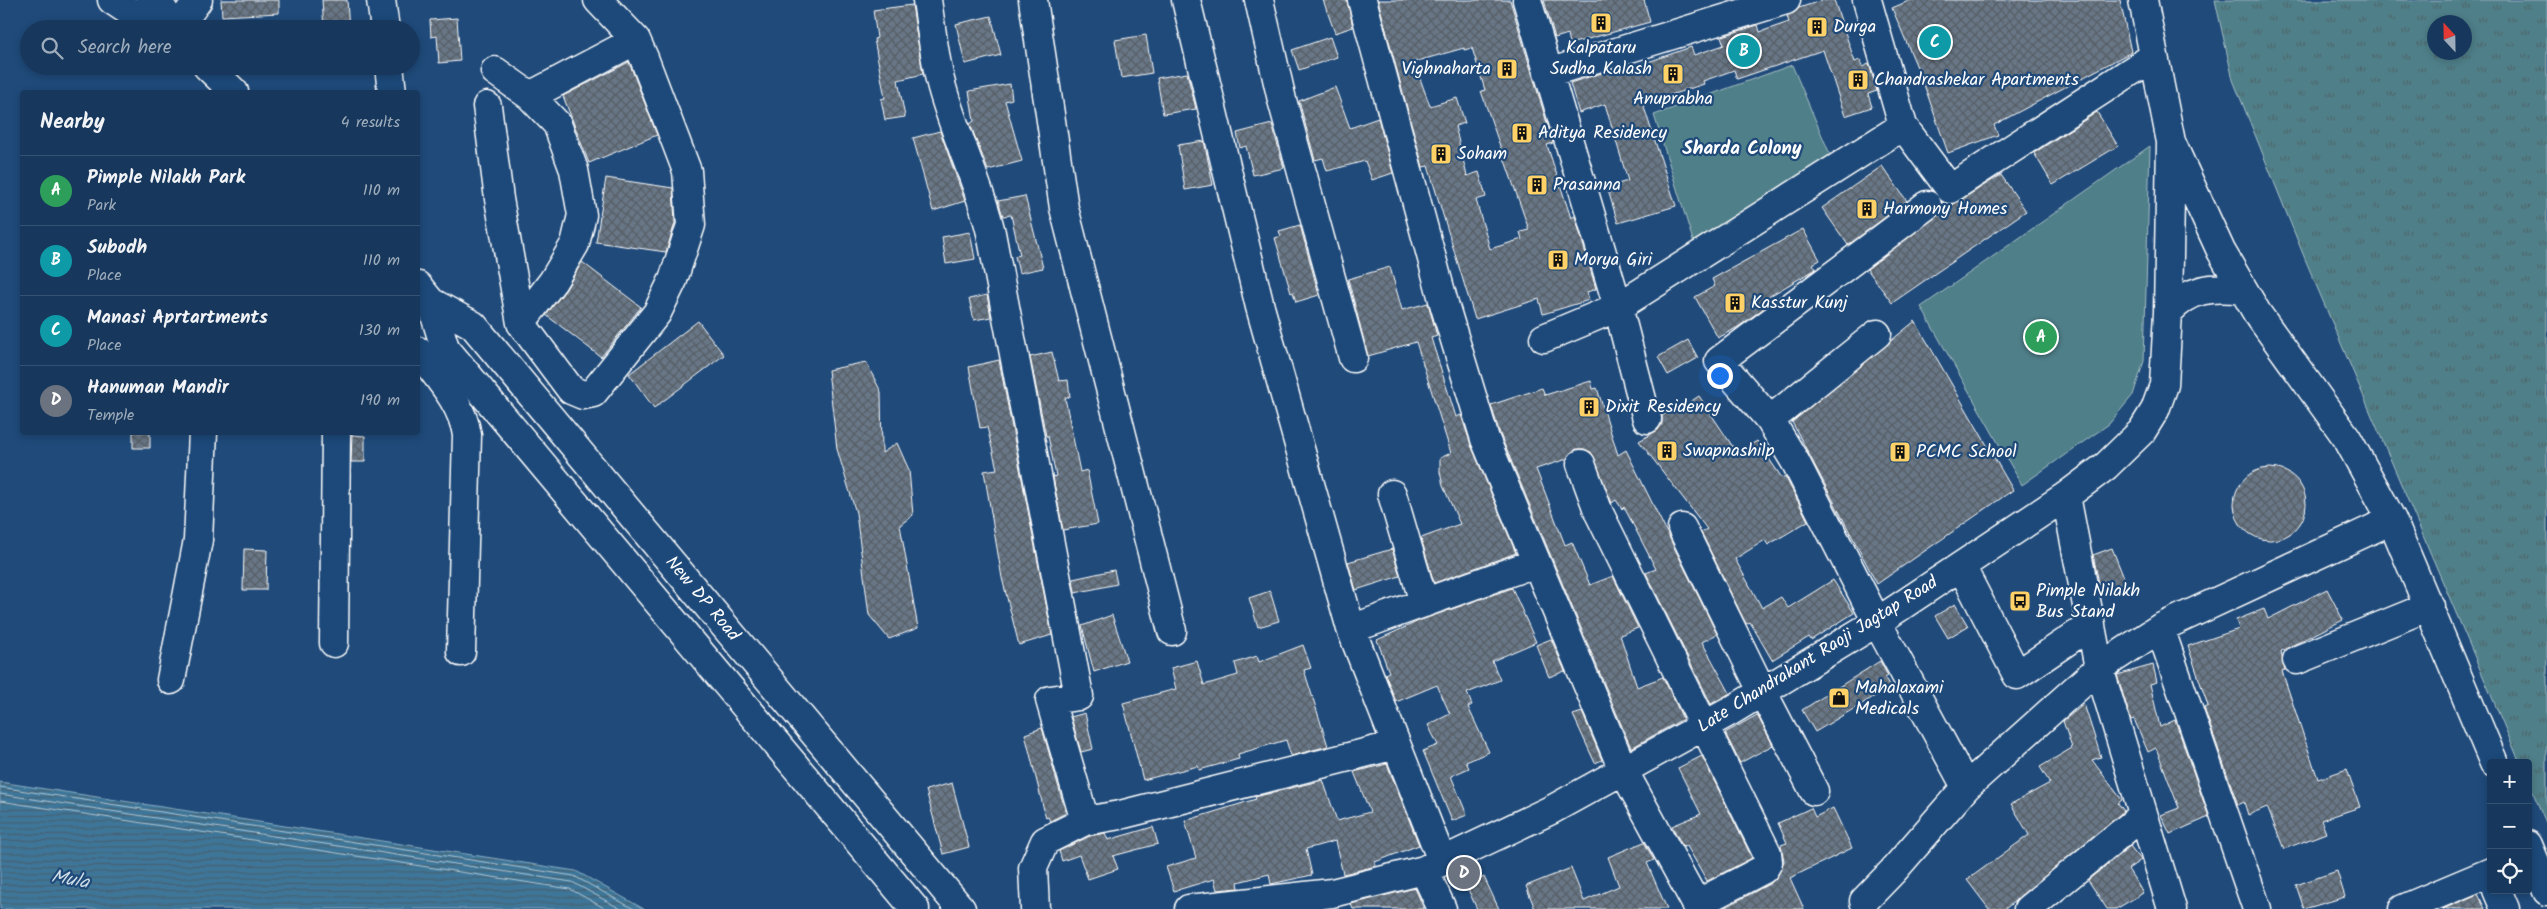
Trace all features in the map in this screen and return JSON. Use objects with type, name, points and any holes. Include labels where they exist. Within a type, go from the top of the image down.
[{"type":"street","points":[[112,0],[142,20]]},
{"type":"street","points":[[150,0],[164,11],[168,20]]},
{"type":"street","points":[[184,20],[198,0]]},
{"type":"street","points":[[381,0],[384,20]]},
{"type":"street","points":[[487,106],[499,198],[521,324],[571,390],[583,395],[593,393],[657,313],[673,280],[691,225],[687,171],[636,40],[598,0]]},
{"type":"street","points":[[927,0],[940,79],[951,116],[983,201],[991,233],[1078,696],[1050,700],[1084,821]]},
{"type":"street","points":[[1032,0],[1064,208],[1172,631]]},
{"type":"street","points":[[1186,0],[1260,307],[1351,629],[1396,745],[1433,865],[1442,909]]},
{"type":"street","points":[[1259,0],[1282,100],[1353,358]]},
{"type":"street","points":[[1362,0],[1445,307],[1485,439],[1622,770],[1698,907],[1764,869],[1768,862],[1766,854],[1599,513],[1581,464]]},
{"type":"street","points":[[1527,0],[1618,307],[1646,419]]},
{"type":"street","points":[[1548,73],[1786,0]]},
{"type":"street","points":[[1867,0],[1903,126],[1950,189],[2153,57]]},
{"type":"street","points":[[2143,0],[2171,142],[2221,251],[2257,313],[2347,438],[2392,520],[2430,606],[2492,759]]},
{"type":"street","points":[[530,96],[636,40]]},
{"type":"street","points":[[495,71],[530,96],[557,124],[574,170],[582,215],[575,244],[553,281],[521,324]]},
{"type":"street","points":[[217,75],[232,90]]},
{"type":"street","points":[[390,75],[392,90]]},
{"type":"street","points":[[1544,338],[1618,307],[1903,126]]},
{"type":"street","name":"Late Chandrakant Raoji Jagtap Road","points":[[1189,909],[1332,893],[1355,898],[1433,865],[1553,809],[1704,726],[1877,622],[2066,496],[2106,466],[2142,431],[2155,410],[2164,384],[2168,312],[2171,142]]},
{"type":"street","points":[[1927,205],[1719,361],[1770,420],[1796,464],[1877,622],[1966,787]]},
{"type":"street","points":[[2168,312],[2181,298],[2202,290],[2227,288],[2243,290]]},
{"type":"street","name":"New DP Road","points":[[424,294],[473,325],[961,909]]},
{"type":"street","name":"New DP Road","points":[[424,294],[445,348],[915,909]]},
{"type":"street","points":[[1770,420],[1878,334]]},
{"type":"street","points":[[420,354],[459,407],[465,420],[461,652]]},
{"type":"street","points":[[171,680],[198,540],[203,435]]},
{"type":"street","points":[[334,643],[336,435]]},
{"type":"street","points":[[1392,494],[1424,603]]},
{"type":"street","points":[[2066,496],[2098,668],[2172,909]]},
{"type":"street","points":[[1864,901],[1893,872],[1966,787],[2098,668],[2160,628],[2392,520]]},
{"type":"street","points":[[1682,528],[1762,691],[1814,791]]},
{"type":"street","points":[[1351,629],[1535,563]]},
{"type":"street","points":[[1961,566],[2018,675],[2090,625]]},
{"type":"street","points":[[2297,660],[2430,606]]},
{"type":"street","points":[[2160,628],[2257,909]]},
{"type":"street","points":[[1035,909],[1033,868],[1045,841],[1084,821],[1120,815],[1396,745]]},
{"type":"street","points":[[2028,909],[2142,816]]},
{"type":"street","points":[[2532,858],[2547,891]]},
{"type":"street","points":[[2403,909],[2487,879]]},
{"type":"street","points":[[2499,894],[2505,909]]},
{"type":"green space","points":[[2215,0],[2547,0],[2547,825],[2532,790],[2532,759],[2518,759],[2305,259],[2233,80]]},
{"type":"green space","points":[[1792,65],[1832,159],[1694,244],[1654,115]]},
{"type":"green space","points":[[2150,146],[2144,361],[2133,395],[2109,424],[2022,485],[1921,307]]},
{"type":"water","name":"Mula","points":[[0,782],[576,871],[644,909],[0,909]]},
{"type":"building","points":[[221,0],[279,0],[279,13],[222,16]]},
{"type":"building","points":[[322,0],[347,0],[348,20],[323,20]]},
{"type":"building","points":[[1323,0],[1347,0],[1353,27],[1335,33]]},
{"type":"building","points":[[1378,0],[1510,0],[1553,143],[1547,145],[1571,218],[1575,216],[1596,289],[1587,292],[1589,300],[1543,314],[1539,299],[1475,319],[1428,166],[1423,167]],"holes":[[[1464,48],[1464,50],[1472,48],[1485,90],[1481,91],[1529,230],[1520,232],[1522,239],[1490,249],[1476,200],[1486,197],[1479,172],[1467,176],[1455,126],[1465,123],[1457,98],[1430,106],[1414,62]]]},
{"type":"building","name":"Kalpataru Sudha Kalash","points":[[1544,0],[1644,0],[1650,22],[1570,44],[1568,34],[1555,38]]},
{"type":"building","points":[[1823,0],[1834,0],[1855,62],[1860,60],[1862,67],[1869,64],[1877,91],[1868,94],[1872,107],[1845,116],[1823,50],[1737,79],[1734,70],[1703,81],[1704,84],[1643,104],[1676,206],[1618,223],[1607,187],[1628,181],[1605,104],[1579,113],[1570,83],[1624,66],[1625,70],[1691,47],[1694,55],[1724,45],[1721,36],[1758,25],[1760,32],[1789,22],[1787,16],[1799,8]]},
{"type":"building","points":[[1911,0],[2120,0],[2131,52],[1994,125],[1998,135],[1948,153],[1922,79],[1892,8]]},
{"type":"building","points":[[912,5],[923,74],[898,80],[905,117],[885,120],[881,99],[885,98],[874,39],[877,38],[873,10]]},
{"type":"building","points":[[991,16],[1001,55],[965,64],[956,24]]},
{"type":"building","points":[[457,18],[460,61],[439,63],[437,36],[431,37],[430,20]]},
{"type":"building","points":[[1146,35],[1152,73],[1121,78],[1115,40]]},
{"type":"building","points":[[1330,37],[1337,57],[1299,70],[1292,50]]},
{"type":"building","points":[[629,62],[657,135],[589,163],[563,96]]},
{"type":"building","points":[[1187,73],[1196,109],[1163,114],[1157,78]]},
{"type":"building","points":[[1010,84],[1012,99],[1005,101],[1022,161],[988,170],[970,124],[974,121],[969,91]]},
{"type":"building","points":[[1335,87],[1350,128],[1378,118],[1393,173],[1372,180],[1365,161],[1327,171],[1323,158],[1315,160],[1299,101]]},
{"type":"building","points":[[2097,112],[2118,146],[2053,185],[2034,153]]},
{"type":"building","points":[[1272,124],[1284,168],[1253,175],[1246,146],[1240,148],[1237,133]]},
{"type":"building","points":[[940,131],[965,201],[933,211],[913,138]]},
{"type":"building","points":[[1204,141],[1213,185],[1185,190],[1178,145]]},
{"type":"building","name":"Harmony Homes","points":[[1882,166],[1907,201],[1848,245],[1822,208]]},
{"type":"building","points":[[2001,175],[2026,211],[1892,303],[1867,269],[1941,212]]},
{"type":"building","points":[[606,178],[673,188],[675,223],[666,252],[596,242]]},
{"type":"building","points":[[1025,196],[1043,268],[1019,273],[1015,256],[1020,255],[1011,215],[1003,216],[998,201]]},
{"type":"building","points":[[1300,225],[1319,295],[1296,302],[1293,292],[1291,293],[1275,238],[1281,236],[1279,231]]},
{"type":"building","points":[[1803,229],[1820,260],[1813,264],[1816,269],[1768,297],[1771,303],[1738,327],[1718,338],[1695,297],[1715,286],[1712,279]]},
{"type":"building","points":[[970,232],[975,259],[946,264],[942,237]]},
{"type":"building","points":[[582,262],[641,307],[601,357],[546,315],[566,289]]},
{"type":"building","points":[[1390,267],[1402,310],[1428,303],[1437,336],[1431,338],[1456,417],[1461,415],[1471,445],[1516,553],[1434,583],[1421,538],[1460,524],[1443,486],[1440,472],[1440,458],[1451,453],[1416,342],[1368,356],[1348,279]]},
{"type":"building","points":[[987,295],[991,317],[974,320],[969,299]]},
{"type":"building","points":[[698,321],[724,355],[654,408],[629,374]]},
{"type":"building","name":"PCMC School","points":[[1915,321],[2013,490],[1877,584],[1792,422]]},
{"type":"building","points":[[1688,340],[1698,358],[1668,375],[1658,357]]},
{"type":"building","points":[[1052,352],[1059,381],[1068,380],[1070,397],[1065,398],[1080,472],[1087,470],[1098,524],[1063,530],[1053,477],[1056,476],[1030,357]]},
{"type":"building","points":[[999,360],[1052,635],[1019,645],[1002,578],[984,471],[997,469],[987,427],[980,428],[969,367]]},
{"type":"building","points":[[866,362],[881,392],[882,453],[897,443],[909,470],[913,515],[900,525],[918,628],[889,639],[869,615],[856,513],[837,449],[828,370]]},
{"type":"building","points":[[1591,381],[1593,389],[1597,388],[1618,455],[1626,450],[1717,634],[1702,642],[1730,693],[1711,704],[1646,573],[1656,569],[1624,507],[1622,509],[1616,500],[1612,503],[1591,452],[1584,449],[1576,449],[1567,459],[1536,469],[1565,545],[1572,542],[1590,585],[1613,576],[1638,628],[1620,635],[1637,687],[1663,677],[1683,719],[1631,748],[1500,434],[1491,405],[1542,388],[1545,395]]},
{"type":"building","points":[[1699,396],[1737,453],[1757,441],[1782,478],[1785,476],[1808,521],[1768,545],[1765,540],[1735,559],[1762,608],[1781,597],[1788,608],[1833,580],[1854,613],[1811,640],[1809,637],[1772,660],[1750,622],[1746,624],[1701,532],[1707,529],[1639,441],[1658,430],[1662,424],[1662,416],[1673,409],[1675,412]]},
{"type":"building","points":[[133,435],[150,435],[150,448],[133,448]]},
{"type":"building","points":[[352,435],[365,436],[365,462],[351,462]]},
{"type":"building","points":[[2270,468],[2290,474],[2300,484],[2306,504],[2300,524],[2290,534],[2270,540],[2250,534],[2240,524],[2234,504],[2240,484],[2250,474]]},
{"type":"building","points":[[2112,548],[2126,583],[2101,592],[2093,555]]},
{"type":"building","points":[[244,549],[267,550],[266,590],[243,590]]},
{"type":"building","points":[[1392,549],[1400,576],[1356,590],[1348,562]]},
{"type":"building","points":[[1114,570],[1117,584],[1075,593],[1073,579]]},
{"type":"building","points":[[1512,588],[1536,642],[1492,661],[1500,680],[1467,693],[1472,705],[1468,707],[1489,752],[1466,762],[1469,768],[1451,776],[1467,815],[1452,821],[1423,751],[1438,745],[1428,725],[1450,714],[1437,685],[1396,702],[1385,674],[1389,672],[1377,640],[1421,620]]},
{"type":"building","points":[[2327,589],[2343,620],[2281,651],[2285,670],[2282,671],[2318,779],[2347,769],[2360,807],[2321,820],[2326,833],[2284,849],[2267,807],[2248,815],[2244,802],[2238,805],[2204,708],[2208,706],[2188,646],[2239,629],[2236,620],[2264,609],[2268,619]]},
{"type":"building","points":[[1270,591],[1279,621],[1258,627],[1249,598]]},
{"type":"building","points":[[1955,604],[1968,626],[1948,638],[1935,616]]},
{"type":"building","points":[[1112,615],[1127,661],[1094,672],[1082,626]]},
{"type":"building","points":[[1551,639],[1565,671],[1549,677],[1536,645]]},
{"type":"building","points":[[1303,645],[1311,668],[1304,670],[1328,746],[1291,756],[1286,740],[1238,754],[1239,759],[1199,770],[1198,766],[1143,780],[1123,703],[1176,689],[1171,668],[1197,661],[1204,685],[1238,675],[1235,663],[1257,656],[1259,662]]},
{"type":"building","points":[[1880,661],[1888,676],[1885,678],[1890,687],[1815,732],[1802,710]]},
{"type":"building","points":[[2153,665],[2157,682],[2150,684],[2160,727],[2175,720],[2209,817],[2170,834],[2161,815],[2179,808],[2156,748],[2148,752],[2134,719],[2131,720],[2117,675]]},
{"type":"building","points":[[2084,704],[2101,757],[2092,760],[2122,800],[2118,803],[2124,811],[2005,909],[1989,909],[1967,880],[2029,835],[2011,804],[2050,783],[2040,767],[2072,748],[2063,721]]},
{"type":"building","points":[[1582,712],[1602,760],[1595,763],[1573,715]]},
{"type":"building","points":[[1085,713],[1093,749],[1081,752],[1071,717]]},
{"type":"building","points":[[1757,715],[1773,745],[1740,763],[1725,733]]},
{"type":"building","points":[[1042,728],[1066,813],[1050,821],[1048,817],[1046,818],[1025,734]]},
{"type":"building","points":[[1702,756],[1752,858],[1707,881],[1687,846],[1683,847],[1672,826],[1701,814],[1678,768]]},
{"type":"building","points":[[1387,764],[1419,845],[1375,862],[1376,866],[1343,874],[1335,841],[1306,849],[1312,875],[1271,884],[1269,874],[1238,882],[1239,888],[1217,890],[1214,879],[1174,891],[1166,867],[1196,858],[1185,821],[1256,799],[1255,797],[1323,780],[1337,821],[1370,812],[1354,772]]},
{"type":"building","points":[[952,783],[969,847],[943,854],[926,790]]},
{"type":"building","points":[[1811,808],[1815,817],[1833,808],[1852,848],[1790,878],[1804,909],[1722,909],[1771,883],[1777,877],[1784,861],[1781,845],[1787,843],[1778,823]]},
{"type":"building","points":[[1153,827],[1158,844],[1113,856],[1118,869],[1088,879],[1079,855],[1062,861],[1059,851],[1090,836],[1105,833],[1108,840]]},
{"type":"building","points":[[1644,842],[1654,860],[1647,863],[1667,909],[1535,909],[1526,886],[1571,868],[1584,901],[1619,886],[1608,857]]},
{"type":"building","points":[[2130,846],[2141,860],[2128,869],[2143,893],[2116,909],[2107,909],[2088,880]]},
{"type":"building","points":[[2337,871],[2345,897],[2304,909],[2296,885]]},
{"type":"building","points":[[1484,877],[1499,909],[1477,909],[1466,885]]},
{"type":"building","points":[[1415,888],[1424,909],[1353,909],[1351,904]]},
{"type":"building","points":[[2478,894],[2485,909],[2443,909]]},
{"type":"place","name":"Kalpataru Sudha Kalash","points":[[1601,23]]},
{"type":"place","name":"Durga","points":[[1817,27]]},
{"type":"place","name":"Manasi Aprtartments","points":[[1935,42]]},
{"type":"place","name":"Subodh","points":[[1744,51]]},
{"type":"place","name":"Vighnaharta","points":[[1507,69]]},
{"type":"place","name":"Anuprabha","points":[[1673,74]]},
{"type":"place","name":"Chandrashekar Apartments","points":[[1858,80]]},
{"type":"place","name":"Aditya Residency","points":[[1522,133]]},
{"type":"place","name":"Soham","points":[[1441,154]]},
{"type":"place","name":"Prasanna","points":[[1537,185]]},
{"type":"place","name":"Harmony Homes","points":[[1867,209]]},
{"type":"place","name":"Morya Giri","points":[[1558,260]]},
{"type":"place","name":"Kasstur Kunj","points":[[1735,303]]},
{"type":"place","name":"Pimple Nilakh Park","points":[[2041,337]]},
{"type":"place","name":"Dixit Residency","points":[[1589,407]]},
{"type":"place","name":"Swapnashilp","points":[[1667,451]]},
{"type":"place","name":"PCMC School","points":[[1900,452]]},
{"type":"place","name":"Pimple Nilakh Bus Stand","points":[[2020,601]]},
{"type":"place","name":"Mahalaxami Medicals","points":[[1839,698]]},
{"type":"place","name":"Hanuman Mandir","points":[[1464,873]]},
{"type":"district","name":"Sharda Colony","points":[[1742,149]]}]
